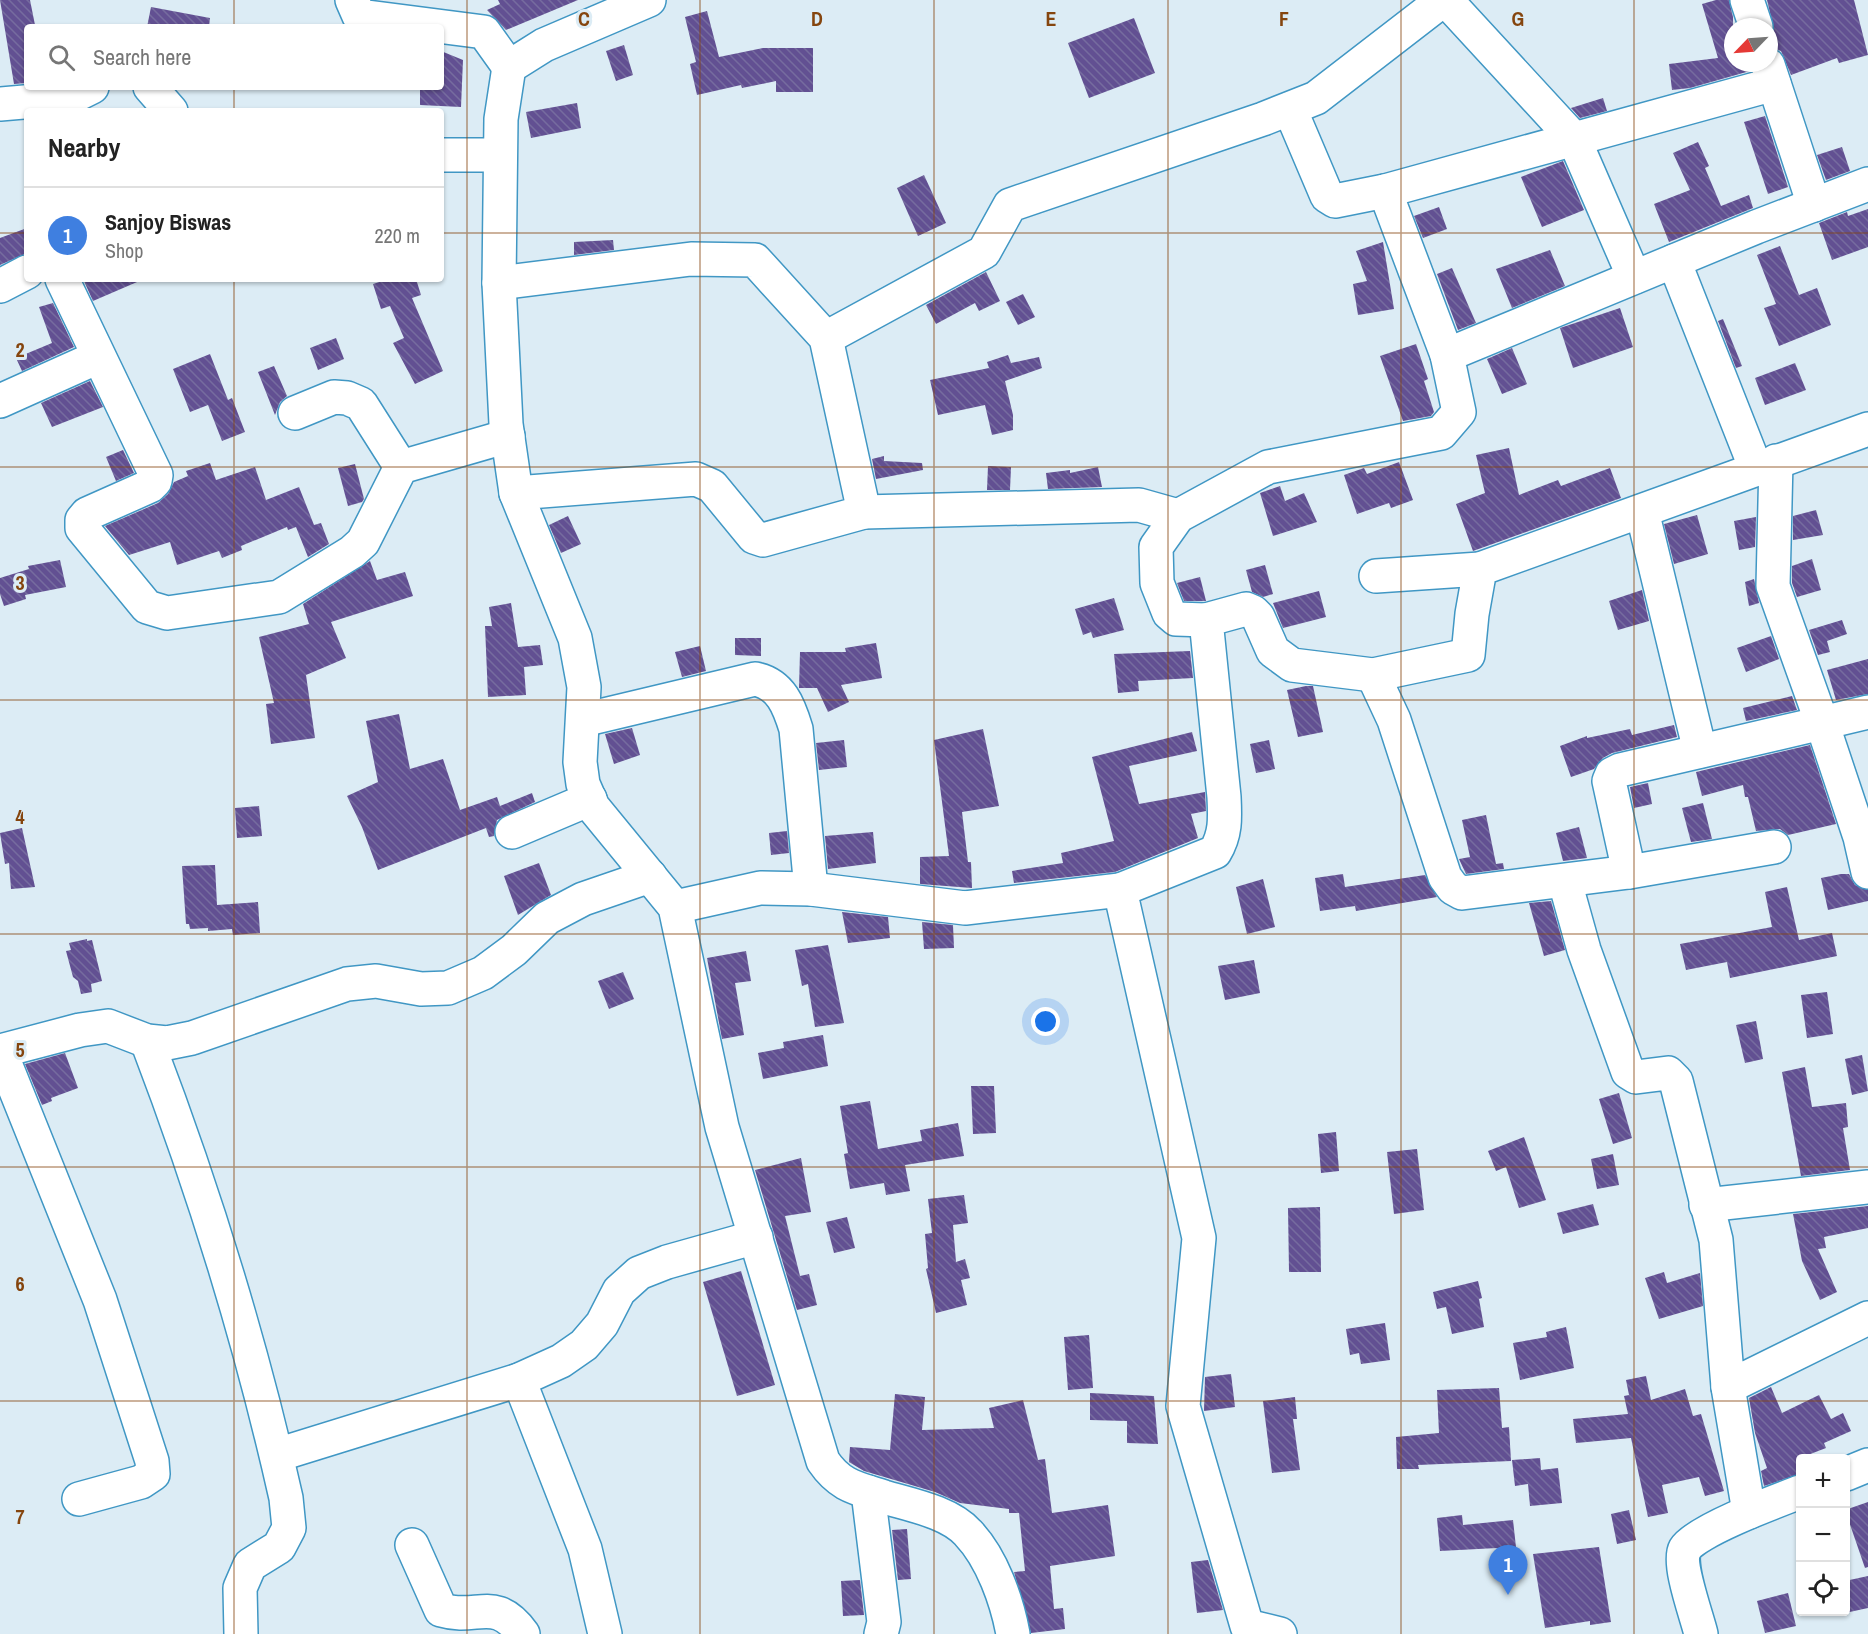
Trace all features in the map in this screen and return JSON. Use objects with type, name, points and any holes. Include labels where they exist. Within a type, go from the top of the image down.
[{"type":"street","points":[[352,0],[358,16],[421,24]]},
{"type":"street","points":[[509,67],[544,45],[649,0]]},
{"type":"street","points":[[826,338],[984,252],[1010,205],[1290,109],[1316,98],[1444,0],[1574,139],[1634,277]]},
{"type":"street","points":[[1747,0],[1753,18]]},
{"type":"street","points":[[444,27],[484,32],[509,67],[501,119],[499,283],[508,436],[516,494],[574,638],[584,687],[580,762],[583,784],[590,799],[675,908],[722,1127],[823,1461],[835,1478],[868,1492],[945,1517],[968,1532],[989,1565],[1002,1596],[1013,1634]]},
{"type":"street","points":[[1290,109],[1327,196],[1335,201],[1385,191],[1574,139],[1771,74],[1814,205]]},
{"type":"street","points":[[0,104],[70,98],[86,90]]},
{"type":"street","points":[[153,90],[168,108]]},
{"type":"street","points":[[444,155],[500,155]]},
{"type":"street","points":[[1447,355],[1634,277],[1868,184]]},
{"type":"street","points":[[1385,191],[1447,355],[1459,412],[1441,433],[1268,466],[1178,516],[1155,547],[1156,583],[1169,613],[1176,619],[1206,620],[1246,609],[1258,616],[1273,651],[1282,660],[1292,665],[1373,675],[1468,655],[1480,569]]},
{"type":"street","points":[[499,283],[691,259],[754,260],[826,338],[864,512]]},
{"type":"street","points":[[1674,261],[1766,465],[1773,586],[1860,837],[1868,872]]},
{"type":"street","points":[[0,286],[24,274]]},
{"type":"street","points":[[63,282],[156,475],[155,481],[150,486],[87,514],[82,520],[82,528],[147,607],[167,614],[279,597],[352,552],[363,542],[401,467],[508,436]]},
{"type":"street","points":[[0,401],[98,357]]},
{"type":"street","points":[[295,413],[334,397],[347,398],[361,404],[401,467]]},
{"type":"street","points":[[1376,576],[1480,569],[1868,429]]},
{"type":"street","points":[[516,494],[696,479],[712,486],[754,537],[763,540],[864,512],[1139,505],[1178,516]]},
{"type":"street","points":[[1642,511],[1700,751]]},
{"type":"street","points":[[675,908],[760,888],[811,889],[965,908],[1120,890],[1215,852],[1223,839],[1225,821],[1206,620]]},
{"type":"street","points":[[1373,675],[1394,720],[1445,877],[1453,888],[1462,892],[1565,882],[1774,847]]},
{"type":"street","points":[[583,720],[755,679],[767,681],[777,689],[789,708],[796,729],[811,889]]},
{"type":"street","points":[[1629,872],[1609,782],[1612,774],[1620,770],[1868,712]]},
{"type":"street","points":[[512,832],[590,799]]},
{"type":"street","points":[[80,1499],[141,1482],[153,1474],[152,1461],[100,1300],[0,1051],[80,1030],[108,1026],[147,1041],[167,1043],[192,1038],[347,984],[376,981],[421,989],[448,988],[483,974],[514,950],[547,918],[583,899],[650,876]]},
{"type":"street","points":[[1565,882],[1584,950],[1628,1072],[1636,1077],[1668,1073],[1676,1081],[1716,1240],[1728,1387],[1749,1512]]},
{"type":"street","points":[[1120,890],[1199,1238],[1183,1406],[1247,1626],[1280,1634]]},
{"type":"street","points":[[147,1041],[188,1149],[235,1298],[277,1455],[286,1498],[289,1528],[279,1547],[250,1565],[240,1588],[241,1634]]},
{"type":"street","points":[[1706,1205],[1868,1187]]},
{"type":"street","points":[[277,1455],[519,1380],[561,1361],[584,1345],[602,1324],[619,1291],[639,1273],[667,1262],[756,1237]]},
{"type":"street","points":[[1728,1387],[1868,1318]]},
{"type":"street","points":[[519,1380],[585,1549],[605,1634]]},
{"type":"street","points":[[1850,1472],[1868,1465]]},
{"type":"street","points":[[868,1492],[884,1622],[881,1634]]},
{"type":"street","points":[[1701,1634],[1683,1564],[1685,1549],[1694,1540],[1749,1512],[1796,1494]]},
{"type":"street","points":[[412,1545],[441,1610],[454,1614],[487,1611],[504,1613],[523,1634]]},
{"type":"building","points":[[0,0],[30,0],[35,24],[24,24],[24,83],[14,84]]},
{"type":"building","points":[[498,0],[578,0],[506,30],[487,10],[500,4]]},
{"type":"building","points":[[1716,0],[1729,0],[1733,18],[1724,18],[1724,72],[1746,72],[1690,88],[1672,90],[1669,64],[1718,58],[1702,4]]},
{"type":"building","points":[[1767,0],[1854,0],[1868,55],[1839,63],[1837,58],[1791,75],[1781,51],[1778,50],[1778,18],[1771,18]]},
{"type":"building","points":[[151,7],[210,18],[209,24],[148,24]]},
{"type":"building","points":[[707,11],[719,57],[763,48],[813,48],[813,92],[776,92],[776,81],[742,88],[741,85],[697,95],[690,64],[696,62],[685,17]]},
{"type":"building","points":[[1134,18],[1155,73],[1089,98],[1068,43]]},
{"type":"building","points":[[624,45],[633,75],[616,81],[606,51]]},
{"type":"building","points":[[444,52],[463,60],[461,107],[420,105],[420,90],[444,90]]},
{"type":"building","points":[[1603,98],[1607,111],[1580,118],[1571,108]]},
{"type":"building","points":[[577,103],[581,128],[531,138],[526,112]]},
{"type":"building","points":[[1765,116],[1788,187],[1768,194],[1744,122]]},
{"type":"building","points":[[1698,142],[1709,166],[1705,168],[1721,206],[1749,195],[1753,208],[1669,242],[1654,204],[1690,190],[1673,153]]},
{"type":"building","points":[[1842,147],[1850,171],[1826,180],[1817,155]]},
{"type":"building","points":[[1563,161],[1584,210],[1542,227],[1521,177]]},
{"type":"building","points":[[924,175],[946,223],[918,236],[897,188]]},
{"type":"building","points":[[1439,207],[1447,229],[1423,238],[1414,216]]},
{"type":"building","points":[[1868,209],[1868,247],[1832,260],[1819,223],[1847,212],[1848,216]]},
{"type":"building","points":[[24,229],[24,254],[0,265],[0,238]]},
{"type":"building","points":[[613,240],[614,250],[574,255],[574,242]]},
{"type":"building","points":[[1383,242],[1394,309],[1358,315],[1353,284],[1367,281],[1356,251]]},
{"type":"building","points":[[1780,246],[1799,295],[1817,288],[1831,325],[1779,346],[1764,308],[1776,304],[1757,255]]},
{"type":"building","points":[[1550,250],[1565,286],[1512,308],[1496,269]]},
{"type":"building","points":[[1452,268],[1476,323],[1458,330],[1437,274]]},
{"type":"building","points":[[986,272],[1000,301],[979,311],[975,303],[936,324],[926,305]]},
{"type":"building","points":[[84,282],[137,282],[93,301]]},
{"type":"building","points":[[417,282],[421,295],[412,298],[443,371],[415,384],[393,343],[404,338],[390,306],[381,309],[373,284]]},
{"type":"building","points":[[1023,294],[1035,317],[1018,325],[1006,302]]},
{"type":"building","points":[[53,303],[74,347],[22,371],[16,358],[52,343],[39,307]]},
{"type":"building","points":[[1620,308],[1633,347],[1573,368],[1560,328]]},
{"type":"building","points":[[1723,319],[1742,366],[1736,368],[1718,321]]},
{"type":"building","points":[[336,338],[344,359],[318,370],[310,348]]},
{"type":"building","points":[[1416,344],[1428,379],[1424,381],[1434,412],[1431,416],[1403,421],[1380,356]]},
{"type":"building","points":[[1512,348],[1527,384],[1502,394],[1487,359]]},
{"type":"building","points":[[210,354],[228,400],[232,398],[245,432],[222,441],[208,405],[190,412],[173,369]]},
{"type":"building","points":[[1008,355],[1011,363],[1039,357],[1042,368],[1005,381],[1013,415],[1013,430],[992,435],[985,405],[938,415],[930,380],[989,368],[987,362]]},
{"type":"building","points":[[1795,363],[1806,390],[1765,405],[1755,378]]},
{"type":"building","points":[[274,366],[287,396],[280,402],[275,415],[258,372]]},
{"type":"building","points":[[90,381],[103,407],[52,427],[41,403]]},
{"type":"building","points":[[1509,448],[1519,495],[1558,480],[1561,486],[1610,468],[1621,498],[1473,551],[1456,504],[1485,493],[1476,455]]},
{"type":"building","points":[[123,450],[134,473],[116,481],[106,457]]},
{"type":"building","points":[[884,456],[884,461],[922,463],[923,470],[876,479],[872,459]]},
{"type":"building","points":[[1399,462],[1413,500],[1391,508],[1389,503],[1357,514],[1344,475],[1364,468],[1367,474]]},
{"type":"building","points":[[210,463],[216,480],[255,467],[266,500],[299,487],[314,525],[321,523],[329,544],[308,557],[296,527],[288,530],[287,527],[241,546],[242,550],[222,558],[219,551],[177,565],[170,542],[129,555],[105,526],[158,503],[168,494],[174,482],[188,476],[186,471]]},
{"type":"building","points":[[355,464],[364,499],[362,502],[348,506],[338,468]]},
{"type":"building","points":[[988,466],[1011,467],[1010,490],[987,490]]},
{"type":"building","points":[[1098,467],[1102,487],[1048,489],[1046,473],[1070,470],[1070,473]]},
{"type":"building","points":[[1280,486],[1285,501],[1304,493],[1317,522],[1273,536],[1260,493]]},
{"type":"building","points":[[1816,510],[1823,535],[1793,540],[1793,516]]},
{"type":"building","points":[[1697,515],[1708,554],[1674,564],[1664,524]]},
{"type":"building","points":[[568,516],[581,544],[561,553],[549,525]]},
{"type":"building","points":[[1756,517],[1755,547],[1739,550],[1734,521]]},
{"type":"building","points":[[1812,559],[1821,590],[1797,597],[1792,583],[1792,566]]},
{"type":"building","points":[[60,560],[66,587],[25,595],[26,599],[4,606],[0,594],[0,578],[29,569],[28,566]]},
{"type":"building","points":[[370,561],[377,580],[405,572],[413,596],[331,622],[346,658],[306,675],[315,738],[271,744],[266,704],[274,703],[259,637],[309,624],[303,604]]},
{"type":"building","points":[[1265,565],[1273,594],[1263,597],[1252,592],[1246,570]]},
{"type":"building","points":[[1200,577],[1206,601],[1184,601],[1177,583]]},
{"type":"building","points":[[1754,579],[1759,603],[1749,606],[1745,582]]},
{"type":"building","points":[[1642,590],[1649,621],[1618,630],[1609,601]]},
{"type":"building","points":[[1319,591],[1326,617],[1283,628],[1273,603]]},
{"type":"building","points":[[1114,598],[1124,630],[1093,638],[1091,632],[1083,635],[1075,609]]},
{"type":"building","points":[[511,603],[518,647],[540,645],[543,665],[524,667],[526,695],[488,697],[485,626],[492,626],[489,607]]},
{"type":"building","points":[[1842,620],[1847,634],[1827,641],[1830,652],[1818,655],[1809,630]]},
{"type":"building","points":[[1771,636],[1779,659],[1746,672],[1737,648]]},
{"type":"building","points":[[735,638],[761,638],[761,656],[735,655]]},
{"type":"building","points":[[876,643],[882,678],[841,685],[849,702],[828,712],[817,688],[799,688],[800,652],[846,652],[845,648]]},
{"type":"building","points":[[700,646],[706,671],[682,677],[675,652]]},
{"type":"building","points":[[1190,651],[1193,678],[1138,681],[1139,691],[1118,693],[1114,654]]},
{"type":"building","points":[[1868,659],[1868,694],[1836,700],[1827,670]]},
{"type":"building","points":[[1313,686],[1323,732],[1298,737],[1287,690]]},
{"type":"building","points":[[1792,696],[1797,710],[1746,721],[1743,708]]},
{"type":"building","points":[[399,714],[410,769],[443,759],[460,810],[497,797],[500,806],[532,793],[535,802],[497,820],[494,836],[489,837],[486,828],[378,870],[362,827],[347,796],[378,782],[366,721]]},
{"type":"building","points":[[1674,725],[1677,737],[1612,753],[1603,758],[1594,769],[1571,777],[1560,746],[1587,736],[1587,738],[1630,729],[1632,735]]},
{"type":"building","points":[[632,728],[640,755],[614,764],[605,734]]},
{"type":"building","points":[[983,729],[999,806],[962,812],[968,862],[971,862],[972,888],[920,884],[920,857],[949,856],[934,740]]},
{"type":"building","points":[[1192,732],[1197,751],[1129,766],[1139,804],[1205,792],[1206,811],[1191,814],[1198,838],[1115,872],[1014,883],[1012,871],[1063,863],[1061,853],[1114,841],[1092,757]]},
{"type":"building","points":[[844,740],[847,767],[819,770],[816,743]]},
{"type":"building","points":[[1269,740],[1275,769],[1256,773],[1250,744]]},
{"type":"building","points":[[1810,745],[1836,824],[1788,835],[1780,829],[1756,831],[1743,785],[1702,796],[1696,772]]},
{"type":"building","points":[[1648,783],[1652,804],[1634,808],[1630,787]]},
{"type":"building","points":[[1703,803],[1712,839],[1691,842],[1682,808]]},
{"type":"building","points":[[259,806],[262,836],[237,838],[235,808]]},
{"type":"building","points":[[1486,815],[1496,864],[1503,863],[1504,869],[1466,874],[1459,859],[1470,857],[1462,820]]},
{"type":"building","points":[[1579,827],[1587,858],[1563,861],[1556,833]]},
{"type":"building","points":[[22,828],[35,887],[11,889],[9,863],[5,864],[0,833]]},
{"type":"building","points":[[787,831],[789,853],[771,855],[769,833]]},
{"type":"building","points":[[873,832],[876,863],[828,869],[825,836]]},
{"type":"building","points":[[539,863],[551,895],[518,915],[504,876]]},
{"type":"building","points":[[215,865],[217,905],[258,902],[260,933],[233,935],[232,929],[208,931],[208,928],[190,929],[189,924],[186,924],[182,866]]},
{"type":"building","points":[[1343,874],[1345,887],[1425,875],[1437,897],[1356,911],[1355,906],[1320,911],[1315,878]]},
{"type":"building","points":[[1849,874],[1855,885],[1868,890],[1868,901],[1828,910],[1821,878]]},
{"type":"building","points":[[1263,879],[1275,927],[1247,934],[1236,887]]},
{"type":"building","points":[[1787,887],[1799,940],[1832,933],[1837,956],[1730,978],[1727,962],[1686,970],[1680,944],[1772,927],[1765,892]]},
{"type":"building","points":[[1551,901],[1565,950],[1544,956],[1529,903]]},
{"type":"building","points":[[842,912],[888,917],[890,938],[848,943]]},
{"type":"building","points":[[922,922],[953,925],[954,948],[924,949]]},
{"type":"building","points":[[87,939],[87,941],[92,940],[102,981],[91,984],[92,992],[81,994],[78,981],[73,977],[66,951],[71,950],[69,943]]},
{"type":"building","points":[[828,945],[844,1023],[815,1027],[808,984],[802,986],[795,950]]},
{"type":"building","points":[[746,951],[751,981],[735,983],[744,1035],[722,1039],[707,958]]},
{"type":"building","points":[[1254,960],[1260,993],[1225,1000],[1218,966]]},
{"type":"building","points":[[623,972],[634,999],[609,1009],[598,981]]},
{"type":"building","points":[[1827,992],[1833,1034],[1807,1038],[1801,995]]},
{"type":"building","points":[[1756,1021],[1763,1059],[1745,1063],[1736,1025]]},
{"type":"building","points":[[823,1035],[828,1066],[763,1079],[758,1053],[784,1048],[783,1042]]},
{"type":"building","points":[[65,1053],[78,1088],[51,1098],[52,1101],[42,1105],[25,1064]]},
{"type":"building","points":[[1862,1055],[1868,1091],[1852,1095],[1845,1059]]},
{"type":"building","points":[[1805,1067],[1812,1107],[1846,1103],[1848,1127],[1843,1128],[1850,1170],[1801,1176],[1782,1072]]},
{"type":"building","points":[[971,1086],[994,1086],[996,1133],[973,1134]]},
{"type":"building","points":[[1619,1093],[1632,1138],[1613,1144],[1599,1099]]},
{"type":"building","points":[[870,1101],[878,1149],[922,1141],[920,1130],[958,1123],[964,1156],[905,1165],[910,1191],[886,1195],[884,1183],[850,1189],[844,1154],[848,1153],[840,1106]]},
{"type":"building","points":[[1336,1132],[1339,1171],[1321,1173],[1318,1134]]},
{"type":"building","points":[[1524,1137],[1546,1200],[1519,1208],[1506,1167],[1496,1171],[1488,1151]]},
{"type":"building","points":[[1417,1149],[1424,1210],[1394,1214],[1387,1152]]},
{"type":"building","points":[[1613,1154],[1619,1185],[1597,1189],[1591,1159]]},
{"type":"building","points":[[801,1158],[811,1212],[785,1216],[800,1276],[809,1274],[817,1305],[797,1310],[755,1170]]},
{"type":"building","points":[[964,1195],[968,1223],[953,1225],[956,1262],[965,1259],[970,1278],[961,1280],[967,1305],[936,1313],[926,1269],[928,1268],[925,1234],[932,1233],[928,1199]]},
{"type":"building","points":[[1593,1204],[1599,1225],[1563,1234],[1557,1213]]},
{"type":"building","points":[[1868,1206],[1868,1228],[1824,1237],[1826,1248],[1818,1249],[1837,1292],[1820,1300],[1802,1261],[1793,1214]]},
{"type":"building","points":[[1320,1207],[1321,1272],[1289,1272],[1288,1208]]},
{"type":"building","points":[[847,1217],[855,1248],[834,1253],[826,1222]]},
{"type":"building","points":[[741,1271],[775,1385],[737,1396],[703,1282]]},
{"type":"building","points":[[1664,1272],[1667,1283],[1700,1273],[1703,1306],[1659,1319],[1645,1278]]},
{"type":"building","points":[[1478,1281],[1484,1327],[1452,1334],[1446,1307],[1437,1309],[1433,1292]]},
{"type":"building","points":[[1385,1323],[1390,1360],[1361,1364],[1359,1353],[1350,1355],[1346,1329]]},
{"type":"building","points":[[1566,1327],[1574,1368],[1520,1380],[1513,1343],[1547,1337],[1546,1332]]},
{"type":"building","points":[[1089,1335],[1093,1388],[1068,1390],[1064,1337]]},
{"type":"building","points":[[1231,1374],[1235,1407],[1204,1411],[1205,1377]]},
{"type":"building","points":[[1646,1376],[1651,1400],[1685,1389],[1693,1416],[1701,1414],[1724,1491],[1705,1496],[1699,1477],[1662,1485],[1668,1513],[1648,1517],[1631,1438],[1576,1443],[1573,1419],[1628,1414],[1624,1396],[1629,1395],[1626,1380]]},
{"type":"building","points":[[1771,1387],[1782,1413],[1819,1395],[1831,1419],[1843,1413],[1851,1431],[1824,1443],[1826,1448],[1810,1454],[1796,1454],[1796,1475],[1764,1486],[1761,1471],[1767,1468],[1755,1433],[1749,1398]]},
{"type":"building","points":[[1499,1388],[1502,1428],[1509,1427],[1511,1461],[1418,1465],[1419,1469],[1397,1469],[1396,1437],[1439,1433],[1437,1390]]},
{"type":"building","points":[[1090,1393],[1154,1396],[1158,1444],[1127,1443],[1127,1421],[1090,1420]]},
{"type":"building","points":[[895,1394],[925,1397],[922,1430],[994,1428],[989,1408],[1023,1400],[1038,1460],[1045,1459],[1052,1513],[1108,1505],[1115,1556],[1050,1566],[1054,1609],[1063,1608],[1065,1629],[1031,1633],[1014,1572],[1025,1571],[1019,1513],[1009,1513],[1009,1509],[960,1503],[935,1492],[864,1471],[849,1462],[850,1447],[890,1450]]},
{"type":"building","points":[[1295,1397],[1297,1419],[1293,1419],[1300,1470],[1272,1473],[1263,1401]]},
{"type":"building","points":[[1540,1458],[1541,1470],[1558,1468],[1562,1503],[1530,1506],[1528,1484],[1515,1486],[1512,1460]]},
{"type":"building","points":[[1868,1502],[1868,1567],[1865,1568],[1850,1524],[1850,1508]]},
{"type":"building","points":[[1629,1510],[1636,1540],[1617,1544],[1611,1514]]},
{"type":"building","points":[[1462,1515],[1463,1525],[1513,1520],[1516,1547],[1440,1551],[1437,1518]]},
{"type":"building","points":[[907,1529],[911,1579],[898,1580],[892,1530]]},
{"type":"building","points":[[1599,1547],[1611,1622],[1590,1625],[1590,1621],[1545,1628],[1533,1554]]},
{"type":"building","points":[[1208,1560],[1223,1610],[1197,1613],[1191,1562]]},
{"type":"building","points":[[1868,1576],[1868,1608],[1850,1612],[1850,1580]]},
{"type":"building","points":[[860,1580],[864,1615],[843,1616],[841,1581]]},
{"type":"building","points":[[1788,1593],[1796,1626],[1765,1633],[1757,1601]]},
{"type":"place","name":"Sanjoy Biswas","points":[[1508,1595]]}]
